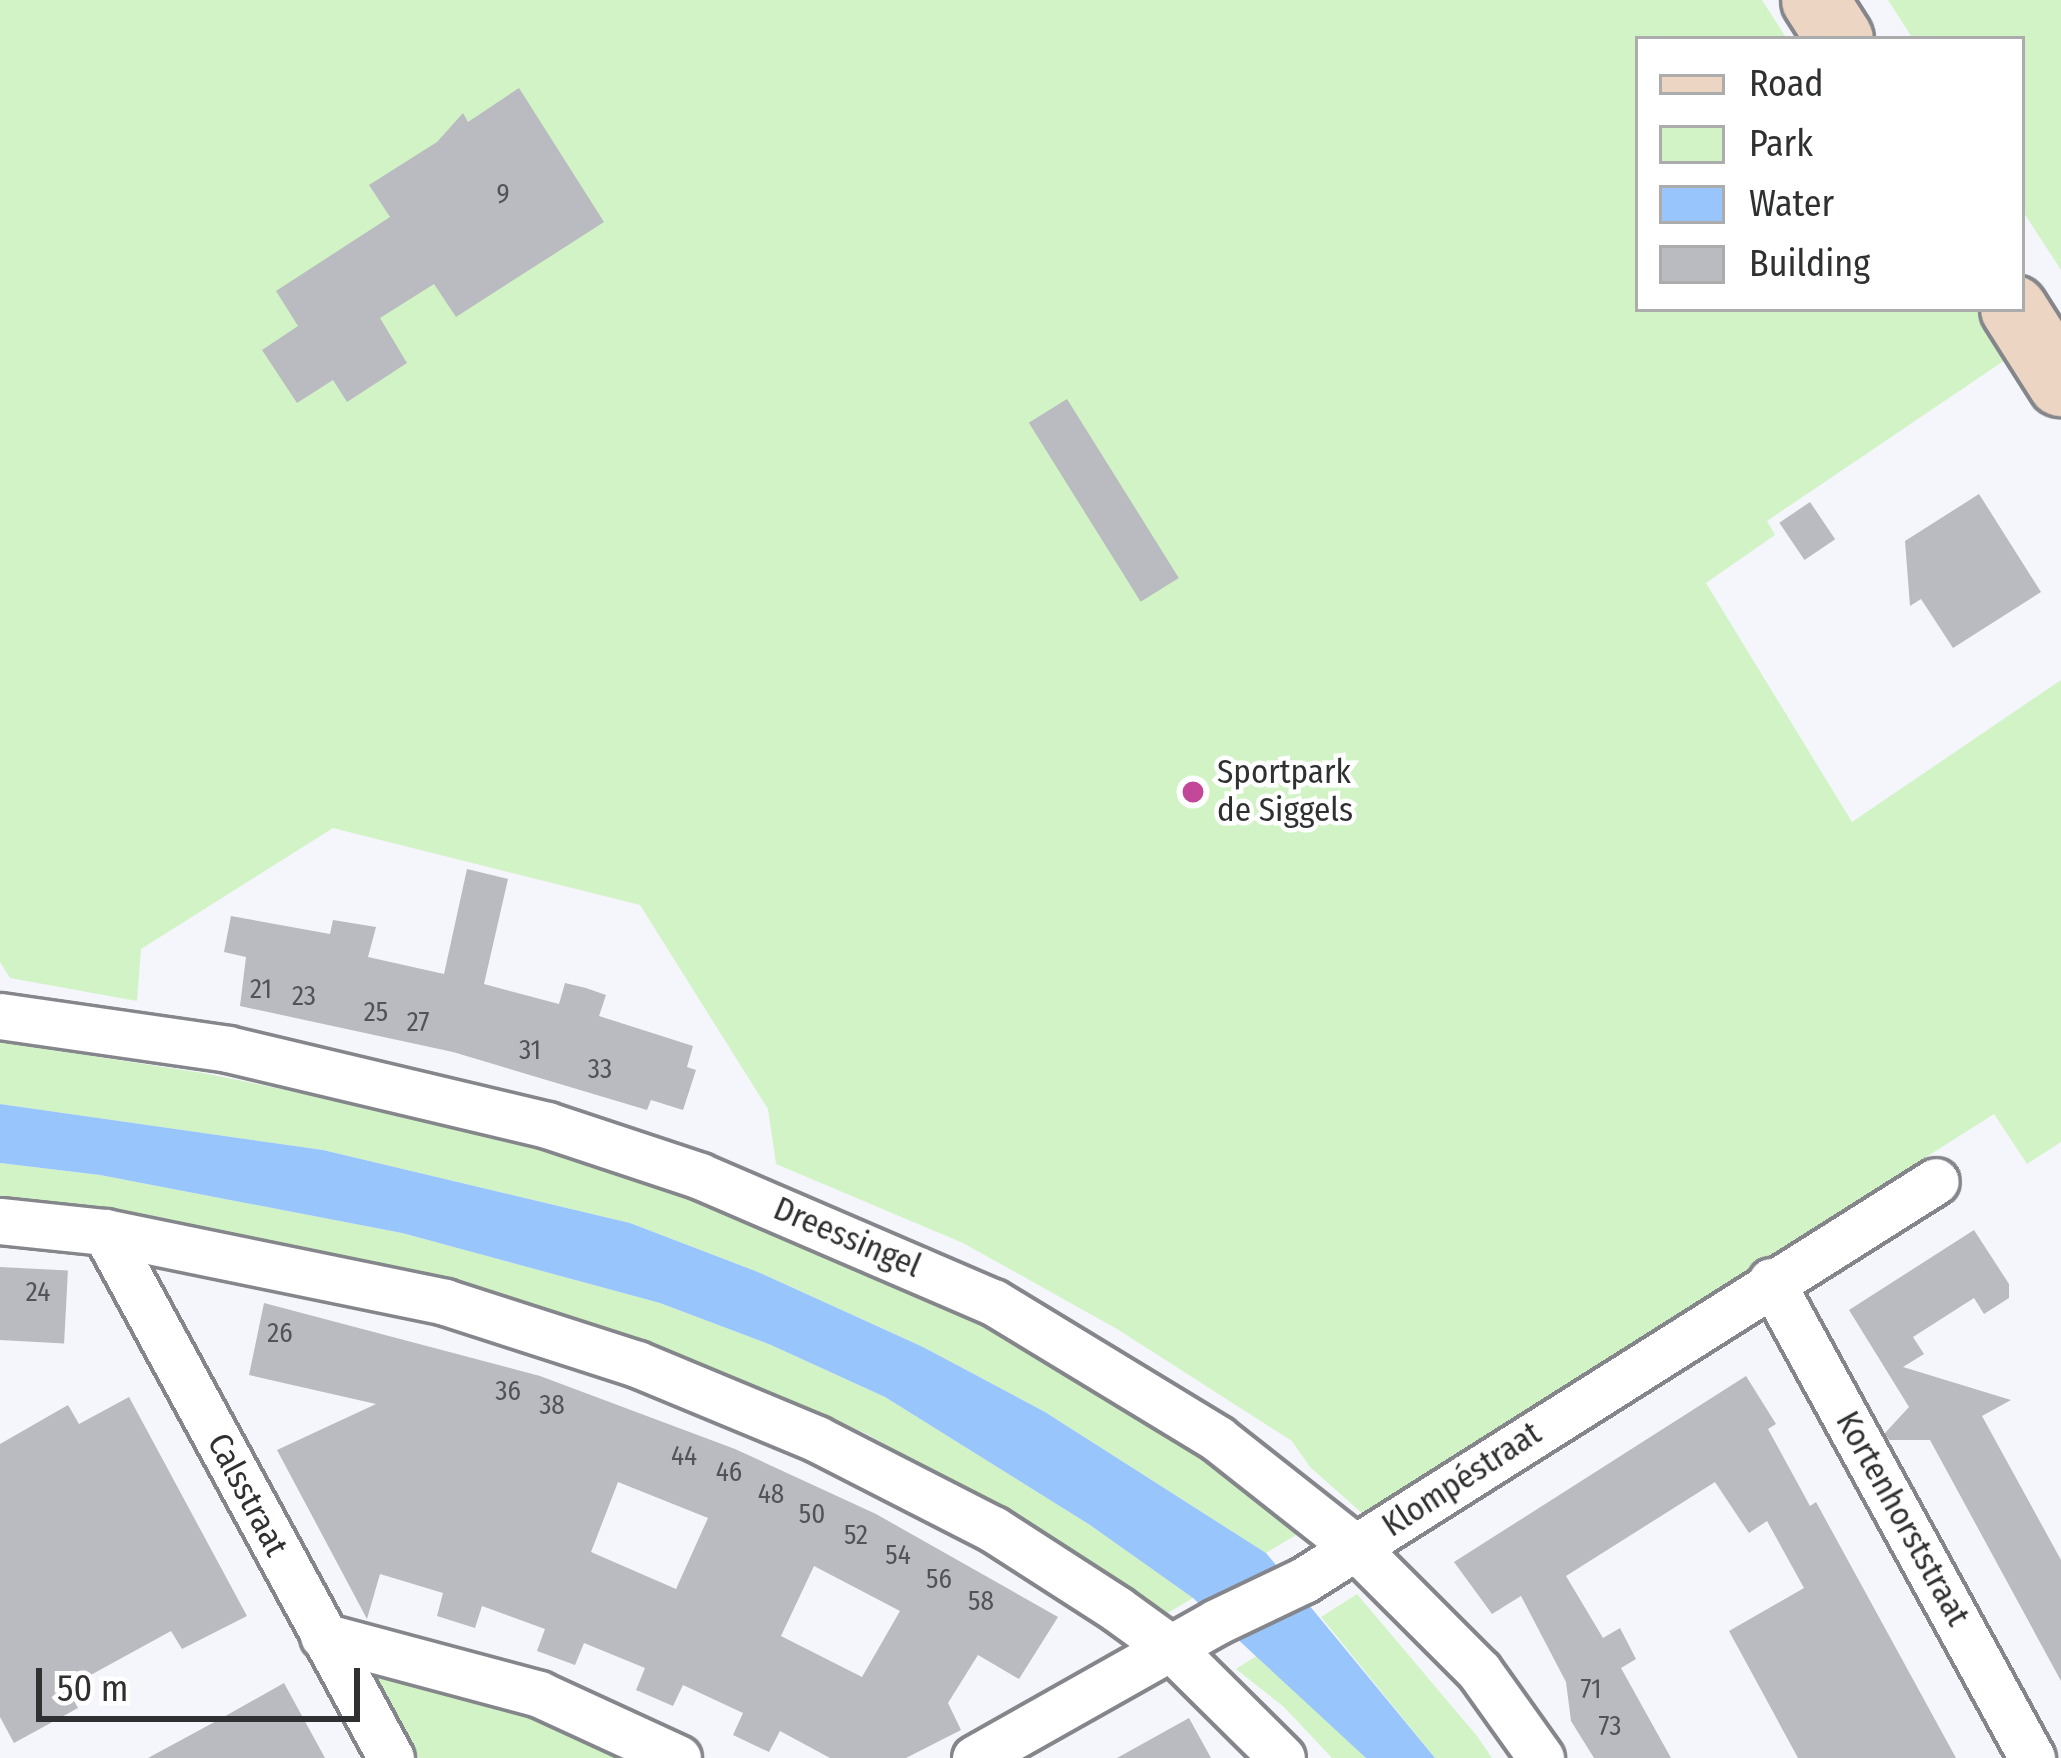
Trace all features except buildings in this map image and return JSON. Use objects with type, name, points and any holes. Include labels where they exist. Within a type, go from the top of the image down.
[{"type":"main road","points":[[1815,0],[1838,36]]},
{"type":"main road","points":[[2016,312],[2061,383]]},
{"type":"street","name":"Dreessingel","points":[[0,1016],[228,1049],[547,1125],[700,1176],[993,1302],[1218,1438],[1355,1548],[1479,1671],[1541,1758]]},
{"type":"street","name":"Klompéstraat","points":[[975,1758],[1216,1622],[1304,1580],[1936,1181]]},
{"type":"street","points":[[0,1221],[105,1232],[446,1302],[637,1364],[818,1439],[993,1529],[1171,1648],[1282,1758]]},
{"type":"street","name":"Calsstraat","points":[[105,1232],[392,1758]]},
{"type":"street","name":"Kortenhorststraat","points":[[1771,1281],[2032,1758]]},
{"type":"street","points":[[323,1636],[538,1694],[678,1758]]},
{"type":"green space","name":"Sportpark de Siggels","points":[[0,0],[1762,0],[1785,36],[1635,36],[1635,312],[1983,312],[2011,356],[1767,521],[1775,535],[1706,583],[1852,822],[2061,680],[2061,1142],[2027,1164],[1994,1114],[1363,1514],[1310,1467],[1292,1441],[1117,1329],[963,1243],[776,1164],[768,1109],[640,905],[333,828],[141,949],[137,1001],[10,978],[0,962]]},
{"type":"green space","points":[[1888,0],[2061,0],[2061,270],[2025,215],[2025,36],[1911,36]]},
{"type":"green space","points":[[0,1042],[203,1073],[447,1123],[655,1184],[767,1224],[936,1296],[1006,1334],[1173,1434],[1308,1528],[1266,1553],[1045,1412],[923,1347],[758,1272],[630,1223],[323,1150],[0,1104]]},
{"type":"green space","points":[[0,1163],[100,1175],[402,1233],[660,1303],[771,1345],[885,1397],[1090,1525],[1193,1598],[1166,1614],[1007,1514],[867,1434],[712,1368],[406,1272],[176,1224],[0,1198]]},
{"type":"green space","points":[[1357,1594],[1492,1758],[1435,1758],[1321,1617]]},
{"type":"green space","points":[[1258,1655],[1366,1758],[1332,1758],[1284,1707],[1236,1669]]},
{"type":"green space","points":[[370,1669],[517,1710],[638,1758],[419,1758]]},
{"type":"water","points":[[0,1104],[323,1150],[630,1223],[758,1272],[923,1347],[1045,1412],[1266,1553],[1435,1758],[1366,1758],[1193,1598],[1090,1525],[885,1397],[771,1345],[660,1303],[402,1233],[100,1175],[0,1163]]},
{"type":"place","name":"Sportpark de Siggels","points":[[1193,792]]}]
